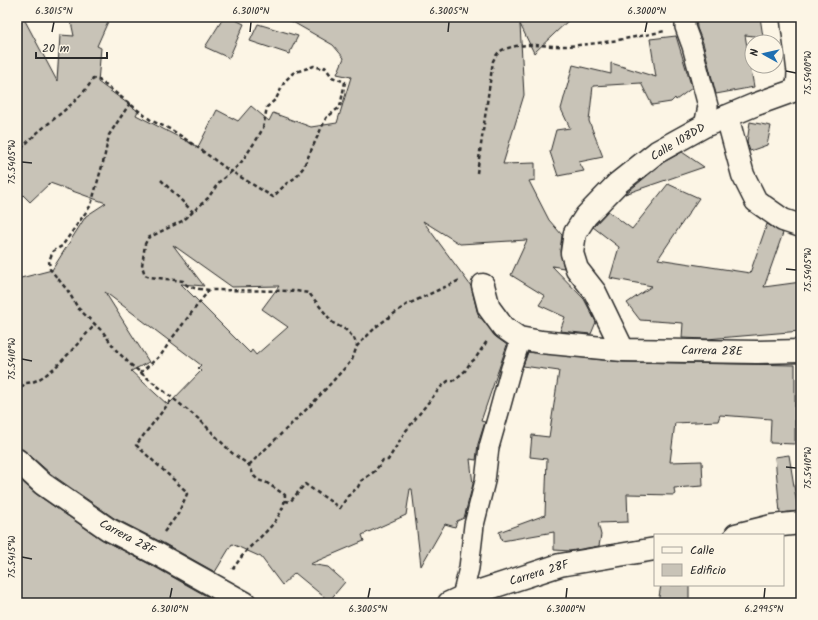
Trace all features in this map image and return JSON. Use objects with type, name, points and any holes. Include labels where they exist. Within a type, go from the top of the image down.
[{"type":"street","points":[[790,17],[798,90]]},
{"type":"street","points":[[685,22],[708,106],[704,126]]},
{"type":"street","name":"Calle 108DD","points":[[623,350],[595,292],[577,269],[572,253],[574,233],[578,227],[586,216],[618,183],[657,152],[704,126],[798,90]]},
{"type":"street","points":[[727,116],[743,176],[756,201],[784,220],[801,226]]},
{"type":"street","name":"Carrera 28E","points":[[483,284],[489,308],[503,327],[519,338],[541,342],[623,350],[757,352],[801,351]]},
{"type":"street","points":[[456,600],[468,568],[474,526],[485,481],[489,447],[500,412],[511,368],[520,342],[519,338]]},
{"type":"street","name":"Carrera 28F","points":[[17,460],[43,484],[108,529],[245,603]]},
{"type":"street","points":[[740,534],[772,526],[801,523]]},
{"type":"street","name":"Carrera 28F","points":[[456,600],[560,564],[654,549]]},
{"type":"path","points":[[477,173],[493,61],[496,53],[510,47],[528,45],[564,46],[600,44],[685,22]]},
{"type":"path","points":[[17,154],[21,148],[88,87],[93,79],[99,80],[152,121],[172,130],[191,142],[231,172],[273,197],[287,183],[295,178],[303,168],[326,118],[340,107],[345,82],[332,77],[325,67],[324,69],[314,66],[293,73],[285,81],[276,99],[267,107],[263,128],[240,164],[231,172],[219,182],[208,198],[184,220],[148,238],[145,244],[142,266],[146,275],[150,277],[183,281],[184,284],[188,286],[209,290],[296,291],[310,293],[333,323],[346,330],[354,338],[357,346]]},
{"type":"path","points":[[130,103],[109,135],[91,205],[62,246],[53,251],[49,261],[50,269],[68,291],[78,308],[103,332],[116,350],[130,364],[200,420],[232,453],[249,465],[254,476],[258,480],[267,482],[285,495],[285,501],[279,515],[267,532],[238,562],[221,589]]},
{"type":"path","points":[[17,144],[21,148]]},
{"type":"path","points":[[161,180],[193,212]]},
{"type":"path","points":[[249,465],[312,404],[347,366],[352,360],[357,346],[377,326],[406,305],[469,276],[478,277],[483,284]]},
{"type":"path","points":[[140,373],[161,355],[209,290]]},
{"type":"path","points":[[285,501],[290,502],[306,484],[340,508],[348,496],[358,487],[361,481],[374,471],[383,460],[388,460],[405,432],[441,388],[448,381],[453,381],[465,371],[500,323]]},
{"type":"path","points":[[17,393],[26,383],[32,383],[60,364],[95,325]]},
{"type":"path","points":[[169,561],[171,555],[159,544],[158,540],[178,514],[187,494],[186,490],[136,445],[172,399]]},
{"type":"building","points":[[17,17],[23,17],[57,81],[60,35],[74,36],[70,17],[110,17],[97,46],[101,48],[98,82],[138,111],[136,115],[198,147],[217,110],[238,121],[251,106],[269,121],[273,113],[311,127],[337,123],[351,77],[337,74],[344,58],[333,45],[284,17],[572,17],[534,53],[520,24],[524,95],[503,164],[535,163],[535,180],[529,181],[549,220],[562,235],[560,251],[564,268],[552,266],[584,299],[596,322],[591,334],[560,331],[565,317],[539,305],[545,296],[511,275],[527,240],[460,244],[423,221],[471,286],[478,317],[482,319],[496,337],[507,345],[481,421],[485,422],[478,444],[476,460],[470,459],[473,484],[464,518],[457,521],[455,527],[445,524],[421,566],[412,489],[410,489],[406,515],[362,535],[364,541],[310,564],[328,567],[345,582],[329,601],[295,573],[282,585],[261,557],[232,544],[215,572],[114,518],[51,474],[25,451],[17,448],[17,279],[52,270],[86,216],[106,203],[50,183],[30,202],[17,189]],"holes":[[[173,245],[232,287],[279,286],[262,309],[288,327],[256,355],[252,350],[250,353],[181,284],[204,286]],[[105,292],[201,365],[198,368],[201,371],[168,405],[131,371],[149,362]]]},
{"type":"building","points":[[224,17],[229,17],[244,24],[229,58],[205,47]]},
{"type":"building","points":[[696,17],[760,17],[763,34],[744,34],[744,74],[752,74],[754,87],[716,94],[703,43],[697,28]]},
{"type":"building","points":[[258,24],[298,36],[289,54],[250,41]]},
{"type":"building","points":[[676,36],[692,88],[676,100],[675,98],[671,102],[652,105],[641,83],[593,86],[589,121],[603,157],[579,162],[584,171],[558,176],[550,152],[556,130],[570,128],[561,109],[573,65],[611,74],[611,63],[656,77],[650,39]]},
{"type":"building","points":[[750,122],[771,126],[767,145],[750,151],[747,142]]},
{"type":"building","points":[[682,152],[704,167],[625,194],[664,162]]},
{"type":"building","points":[[668,184],[699,198],[658,259],[750,273],[767,224],[783,233],[764,287],[801,282],[801,331],[707,339],[682,338],[683,323],[640,320],[627,303],[652,286],[610,278],[619,247],[593,227],[608,211],[632,229]]},
{"type":"building","points":[[528,352],[623,362],[795,365],[795,444],[770,443],[771,419],[720,415],[718,421],[675,423],[670,462],[702,461],[703,486],[674,488],[675,495],[627,494],[628,522],[598,523],[601,535],[599,546],[570,551],[554,550],[554,532],[502,541],[499,532],[545,515],[547,459],[530,457],[532,435],[549,437],[559,371],[523,366]]},
{"type":"building","points":[[789,455],[798,511],[780,513],[775,457]]},
{"type":"building","points":[[17,477],[36,494],[101,539],[219,603],[17,603]]},
{"type":"building","points":[[661,586],[689,586],[689,603],[658,603]]}]
